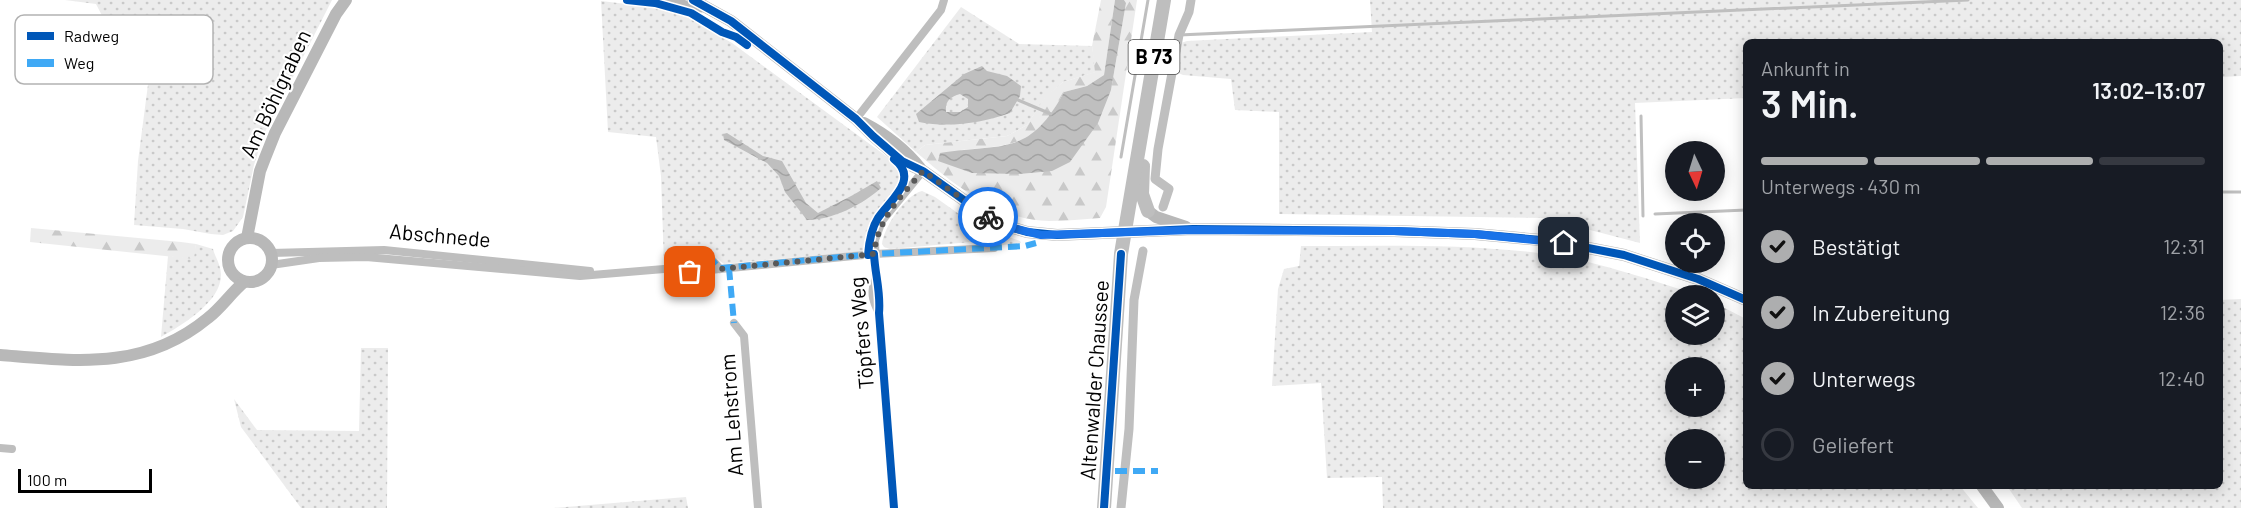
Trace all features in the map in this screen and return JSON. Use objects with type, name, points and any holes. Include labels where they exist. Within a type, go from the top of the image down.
[{"type":"main road","name":"Altenwalder Chaussee","points":[[1104,508],[1124,231],[1164,0]]},
{"type":"main road","name":"Altenwalder Chaussee","points":[[1143,117],[1145,135],[1141,184],[1148,211]]},
{"type":"street","name":"Am Böhlgraben","points":[[336,14],[340,0]]},
{"type":"street","name":"Am Böhlgraben","points":[[247,238],[260,171],[275,133],[336,14],[346,0]]},
{"type":"street","points":[[660,0],[692,8],[698,3],[731,21],[856,119],[903,162],[923,171],[1000,224],[1027,232],[1057,235],[1193,230],[1394,231],[1552,241],[1624,255],[1682,273],[1743,299]]},
{"type":"street","points":[[856,119],[942,8],[944,0]]},
{"type":"street","name":"Töpfers Weg","points":[[894,508],[879,313],[872,301],[871,288],[876,278],[875,240],[882,221],[923,171]]},
{"type":"street","name":"Am Böhlgraben","points":[[256,193],[262,242]]},
{"type":"street","points":[[1148,211],[1156,217],[1193,230]]},
{"type":"street","points":[[247,238],[262,242],[271,259],[269,272],[258,281],[244,282],[232,274],[228,255],[235,244],[247,238]]},
{"type":"street","points":[[678,273],[874,254],[994,248]]},
{"type":"street","points":[[702,270],[694,266],[692,262],[695,254],[707,254],[720,269]]},
{"type":"street","name":"Abschnede","points":[[271,259],[366,257],[580,276],[664,269]]},
{"type":"street","points":[[195,327],[226,287],[232,274]]},
{"type":"street","points":[[0,355],[84,361],[126,358],[170,343],[195,327],[211,316],[244,282]]},
{"type":"street","name":"Am Lehstrom","points":[[734,323],[744,336],[758,508]]},
{"type":"street","points":[[0,448],[12,449]]},
{"type":"street","points":[[1984,489],[1998,508]]},
{"type":"green space","points":[[65,0],[332,0],[264,134],[254,165],[243,217],[233,231],[223,235],[134,225],[138,161],[148,84],[213,84],[213,15],[102,15],[96,4]]},
{"type":"green space","points":[[1101,0],[1115,0],[1104,75],[1087,86],[1064,92],[1044,123],[1023,139],[997,146],[961,150],[972,173],[1111,90],[1126,3],[1124,0],[1137,0],[1106,207],[1100,218],[1049,221],[1011,214],[961,188],[916,152],[925,145],[1007,136],[1027,125],[1045,97],[1063,82],[1095,72],[1092,46]]},
{"type":"green space","points":[[1370,0],[2241,0],[2241,76],[2223,77],[2223,39],[1743,39],[1743,98],[1635,103],[1640,243],[1544,218],[1279,214],[1279,112],[1235,110],[1231,79],[1183,75],[1176,72],[1181,43],[1372,32]]},
{"type":"green space","points":[[601,1],[660,8],[685,16],[732,43],[897,164],[902,183],[872,226],[866,251],[724,264],[707,250],[688,251],[689,270],[670,271],[664,265],[661,176],[656,137],[608,132]]},
{"type":"green space","points":[[961,7],[1019,44],[1092,46],[1096,72],[1063,82],[1045,98],[1027,125],[1007,136],[925,145],[916,152],[877,117]]},
{"type":"green space","points":[[922,191],[935,197],[973,224],[1021,243],[995,246],[994,240],[890,249],[884,247],[882,244],[884,237],[896,213],[909,199]]},
{"type":"green space","points":[[31,228],[196,244],[194,259],[30,242]]},
{"type":"green space","points":[[196,244],[213,249],[221,271],[219,285],[215,294],[199,312],[161,337],[168,256],[193,258]]},
{"type":"green space","points":[[1301,246],[1427,246],[1522,251],[1553,255],[1626,272],[1667,285],[1665,345],[1725,345],[1725,308],[1743,317],[1743,489],[1962,489],[1978,508],[1383,508],[1382,477],[1327,478],[1321,383],[1272,386],[1278,289],[1284,269],[1299,266]]},
{"type":"green space","points":[[2241,299],[2241,508],[2022,508],[2009,489],[2223,489],[2223,300]]},
{"type":"green space","points":[[361,348],[388,348],[387,508],[301,508],[241,427],[234,399],[257,430],[359,431]]},
{"type":"green space","points":[[686,497],[688,508],[554,508]]},
{"type":"water","points":[[1115,0],[1124,0],[1126,3],[1111,90],[1098,123],[1070,162],[1052,171],[1019,174],[972,173],[938,161],[940,153],[998,146],[1026,137],[1039,128],[1064,92],[1087,86],[1104,75]]},
{"type":"water","points":[[982,66],[987,71],[1007,76],[1021,86],[1020,96],[1010,113],[965,124],[942,125],[919,122],[916,114],[964,74]],"holes":[[[960,94],[968,99],[968,107],[960,112],[946,112],[947,102],[953,97]]]},
{"type":"water","points":[[727,133],[763,156],[782,161],[806,203],[818,213],[877,181],[881,188],[846,210],[826,217],[807,220],[785,192],[779,176],[767,163],[724,140],[723,134]]},
{"type":"waterway","points":[[1121,157],[1148,0]]},
{"type":"waterway","points":[[1163,207],[1169,189],[1155,179],[1158,149],[1179,35],[1189,12],[1191,0]]},
{"type":"waterway","points":[[1179,35],[1968,0]]},
{"type":"waterway","points":[[1018,100],[1051,114]]},
{"type":"waterway","points":[[1641,116],[1643,216]]},
{"type":"waterway","points":[[2223,192],[2241,192]]},
{"type":"waterway","points":[[1655,214],[1743,210]]},
{"type":"waterway","points":[[1121,508],[1129,429],[1134,300],[1143,251]]},
{"type":"marked path","points":[[667,273],[874,254],[1025,246],[1036,243]]},
{"type":"marked path","points":[[702,270],[692,263],[695,254],[707,254],[720,269]]},
{"type":"marked path","points":[[729,268],[734,323]]},
{"type":"marked path","points":[[1115,471],[1158,471]]},
{"type":"cycle path","points":[[627,0],[655,3],[691,13],[747,45]]},
{"type":"cycle path","points":[[693,0],[731,21],[856,119],[902,161],[923,171],[1000,224],[1027,232],[1057,235],[1193,229],[1394,231],[1475,234],[1552,241],[1624,255],[1698,279],[1743,299]]},
{"type":"cycle path","points":[[894,159],[901,167],[904,182],[876,222],[868,255],[874,254],[879,291],[894,508]]},
{"type":"cycle path","points":[[1104,508],[1121,254]]},
{"type":"way so far","points":[[690,272],[874,254],[875,240],[882,221],[923,171],[988,217]]},
{"type":"route","points":[[988,217],[1000,224],[1041,235],[1249,229],[1394,231],[1475,234],[1564,243]]}]
